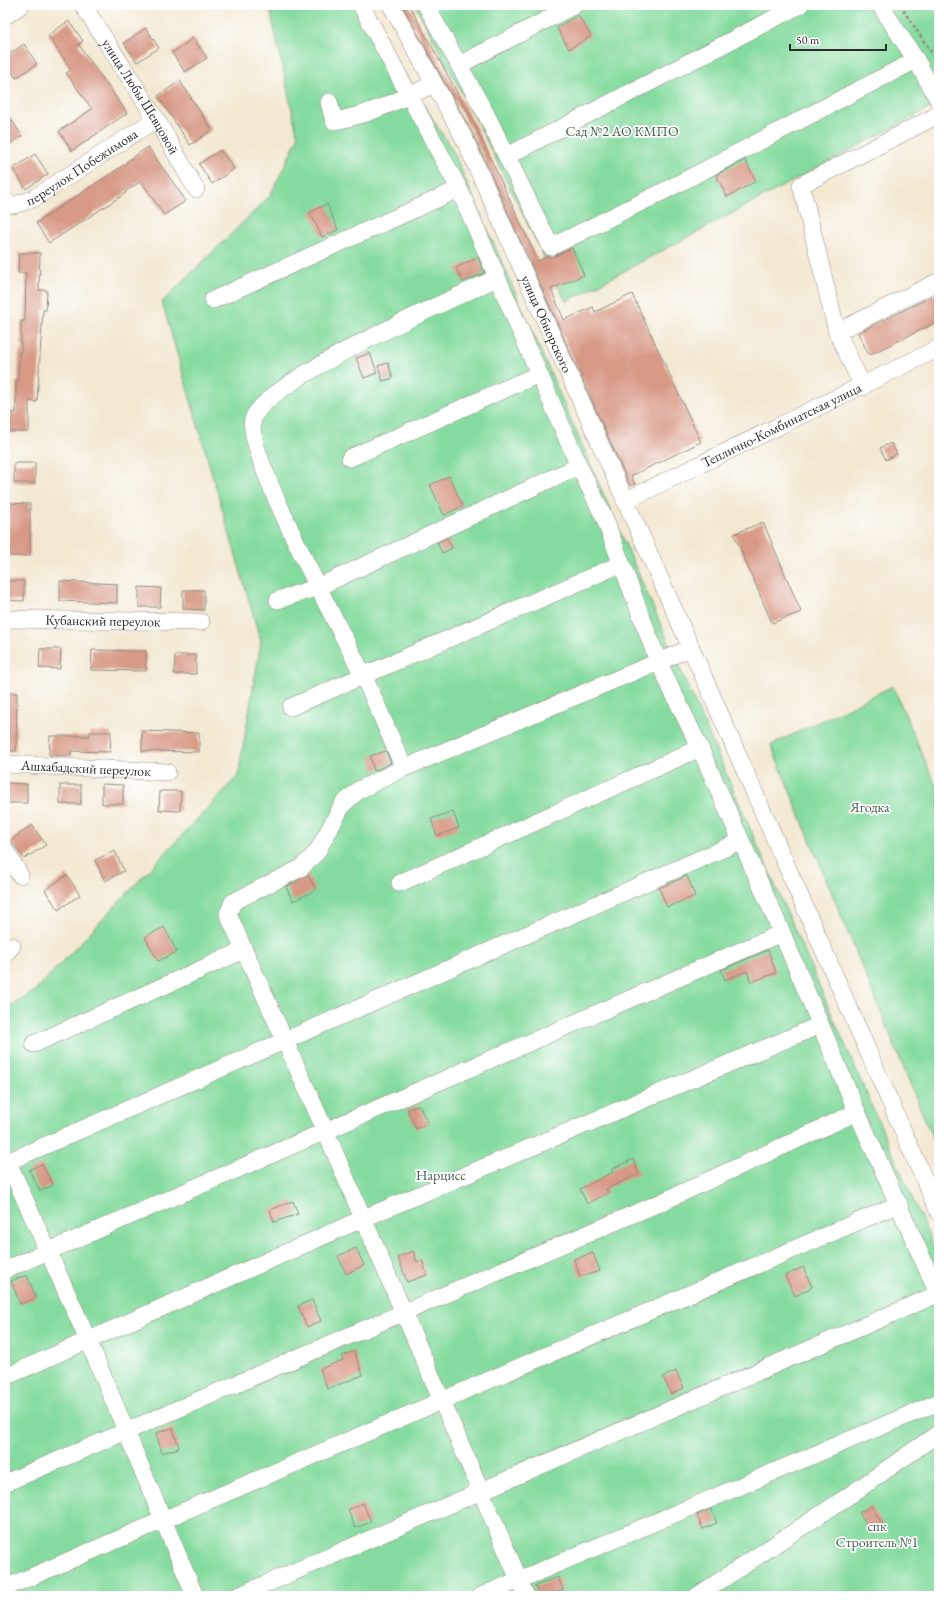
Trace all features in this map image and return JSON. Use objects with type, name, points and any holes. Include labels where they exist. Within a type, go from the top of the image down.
[{"type":"street","points":[[5,16],[21,5]]},
{"type":"street","name":"улица Любы Шевцовой","points":[[83,5],[156,119],[196,189]]},
{"type":"street","points":[[238,1596],[938,1295],[857,1112],[782,933],[700,748],[658,661],[604,517],[579,466],[458,189],[360,5]]},
{"type":"street","name":"улица Обнорского","points":[[391,5],[464,138],[691,648],[939,1213]]},
{"type":"street","points":[[426,5],[487,116],[551,247],[666,190],[916,60]]},
{"type":"street","points":[[459,66],[575,5]]},
{"type":"street","points":[[507,156],[800,5]]},
{"type":"street","points":[[880,5],[916,60],[939,101]]},
{"type":"street","points":[[329,102],[334,121],[355,118],[370,113],[434,84]]},
{"type":"street","points":[[863,387],[837,332],[800,185],[938,115],[939,112]]},
{"type":"street","name":"переулок Побежимова","points":[[5,201],[14,205],[33,198],[156,119]]},
{"type":"street","points":[[213,300],[458,189]]},
{"type":"street","points":[[404,768],[363,675],[292,535],[254,442],[252,419],[263,404],[285,385],[370,338],[497,278]]},
{"type":"street","points":[[837,332],[939,281]]},
{"type":"street","name":"Теплично-Комбинатская улица","points":[[625,501],[863,387],[939,348]]},
{"type":"street","points":[[350,458],[539,374]]},
{"type":"street","points":[[278,600],[318,587],[579,466]]},
{"type":"street","points":[[291,707],[621,564]]},
{"type":"street","name":"Кубанский переулок","points":[[5,619],[201,622]]},
{"type":"street","points":[[526,1596],[324,1130],[228,914],[232,902],[301,868],[317,852],[343,804],[359,790],[404,768],[691,648]]},
{"type":"street","points":[[400,883],[700,748]]},
{"type":"street","name":"Ашхабадский переулок","points":[[5,764],[167,772]]},
{"type":"street","points":[[195,1596],[88,1340],[6,1163],[741,841]]},
{"type":"street","points":[[5,850],[20,874]]},
{"type":"street","points":[[5,1270],[324,1130],[782,933]]},
{"type":"street","points":[[34,1044],[118,1005],[244,950]]},
{"type":"street","points":[[5,1377],[362,1219],[820,1024]]},
{"type":"street","points":[[5,1482],[664,1201],[857,1112]]},
{"type":"street","points":[[5,1588],[442,1402],[899,1204]]},
{"type":"street","points":[[481,1596],[939,1402]]},
{"type":"street","points":[[696,1596],[850,1495],[939,1433]]},
{"type":"path","points":[[900,5],[939,64]]},
{"type":"green space","name":"Нарцисс","points":[[269,5],[360,5],[453,151],[939,1259],[939,1596],[5,1596],[5,1009],[35,991],[238,776],[261,642],[162,302],[270,196],[298,138]]},
{"type":"green space","name":"Сад №2 АО КМПО","points":[[415,5],[939,5],[939,103],[566,302],[478,123]]},
{"type":"green space","name":"Ягодка","points":[[893,686],[939,793],[939,1154],[771,745]]},
{"type":"building","points":[[402,5],[409,5],[475,125],[538,261],[548,256],[555,256],[572,248],[584,275],[551,289],[564,320],[593,307],[595,312],[632,294],[701,442],[631,476],[635,484],[630,486],[473,134]]},
{"type":"building","points":[[578,15],[591,36],[569,49],[557,28]]},
{"type":"building","points":[[69,21],[83,41],[78,44],[127,113],[72,151],[59,131],[92,109],[66,73],[71,70],[48,35]]},
{"type":"building","points":[[146,28],[159,48],[137,62],[124,43]]},
{"type":"building","points":[[193,38],[207,58],[185,72],[172,53]]},
{"type":"building","points":[[24,44],[37,64],[16,78],[5,62],[5,57]]},
{"type":"building","points":[[180,81],[212,130],[190,145],[158,96]]},
{"type":"building","points":[[5,110],[22,136],[5,147]]},
{"type":"building","points":[[148,147],[186,201],[164,215],[141,181],[125,192],[126,193],[49,243],[36,223],[127,163],[126,162]]},
{"type":"building","points":[[220,150],[234,169],[212,184],[199,164]]},
{"type":"building","points":[[35,154],[48,174],[26,189],[13,169]]},
{"type":"building","points":[[745,160],[756,181],[727,197],[716,175]]},
{"type":"building","points":[[327,204],[338,230],[322,237],[310,212]]},
{"type":"building","points":[[19,253],[40,253],[39,290],[47,290],[46,310],[43,310],[37,402],[29,401],[29,432],[8,432],[8,412],[16,413],[16,382],[18,382],[19,352],[21,352],[21,321],[25,321],[26,273],[18,273]]},
{"type":"building","points":[[478,257],[484,273],[463,282],[456,268]]},
{"type":"building","points":[[939,293],[939,321],[869,355],[858,333]]},
{"type":"building","points":[[370,353],[377,373],[364,378],[356,358]]},
{"type":"building","points":[[388,363],[393,378],[383,381],[378,366]]},
{"type":"building","points":[[891,443],[897,454],[886,460],[880,448]]},
{"type":"building","points":[[14,463],[35,463],[35,483],[14,483]]},
{"type":"building","points":[[449,476],[463,506],[444,515],[430,485]]},
{"type":"building","points":[[9,503],[30,504],[30,556],[8,556]]},
{"type":"building","points":[[763,522],[801,612],[772,623],[734,534]]},
{"type":"building","points":[[447,538],[452,548],[442,553],[437,543]]},
{"type":"building","points":[[5,581],[24,581],[24,601],[5,600]]},
{"type":"building","points":[[60,581],[117,584],[117,603],[60,601]]},
{"type":"building","points":[[139,587],[161,588],[160,607],[139,607]]},
{"type":"building","points":[[183,590],[204,590],[204,610],[183,609]]},
{"type":"building","points":[[40,649],[61,649],[60,669],[39,668]]},
{"type":"building","points":[[92,650],[146,651],[146,671],[91,670]]},
{"type":"building","points":[[175,655],[196,655],[196,674],[174,674]]},
{"type":"building","points":[[5,693],[17,693],[16,751],[5,751]]},
{"type":"building","points":[[142,731],[199,733],[199,752],[142,751]]},
{"type":"building","points":[[90,732],[111,732],[110,752],[71,751],[71,756],[49,755],[50,736],[89,736]]},
{"type":"building","points":[[386,751],[391,763],[374,771],[370,756]]},
{"type":"building","points":[[6,783],[27,784],[27,803],[6,803]]},
{"type":"building","points":[[102,784],[123,785],[123,804],[102,804]]},
{"type":"building","points":[[60,785],[81,785],[81,804],[60,804]]},
{"type":"building","points":[[160,791],[181,791],[180,811],[159,810]]},
{"type":"building","points":[[453,811],[459,828],[437,836],[431,819]]},
{"type":"building","points":[[32,825],[46,845],[24,859],[11,840]]},
{"type":"building","points":[[115,851],[124,871],[105,881],[95,860]]},
{"type":"building","points":[[67,875],[80,895],[58,910],[45,890]]},
{"type":"building","points":[[308,875],[316,890],[293,901],[286,887]]},
{"type":"building","points":[[687,876],[695,896],[667,907],[659,888]]},
{"type":"building","points":[[164,927],[177,952],[158,961],[145,937]]},
{"type":"building","points":[[768,950],[776,973],[751,982],[747,971],[725,980],[721,970]]},
{"type":"building","points":[[419,1105],[428,1124],[416,1129],[407,1110]]},
{"type":"building","points":[[633,1159],[639,1174],[606,1189],[608,1193],[587,1204],[580,1189],[613,1172],[612,1169]]},
{"type":"building","points":[[42,1164],[53,1185],[40,1191],[29,1170]]},
{"type":"building","points":[[293,1201],[298,1214],[274,1222],[270,1210]]},
{"type":"building","points":[[356,1248],[364,1265],[346,1274],[338,1256]]},
{"type":"building","points":[[413,1251],[417,1262],[422,1260],[427,1275],[407,1282],[398,1257]]},
{"type":"building","points":[[593,1253],[600,1271],[580,1277],[574,1259]]},
{"type":"building","points":[[803,1267],[812,1287],[795,1296],[785,1276]]},
{"type":"building","points":[[27,1275],[36,1298],[20,1304],[11,1281]]},
{"type":"building","points":[[312,1300],[321,1321],[307,1327],[298,1306]]},
{"type":"building","points":[[354,1351],[363,1375],[327,1389],[320,1369],[343,1360],[342,1356]]},
{"type":"building","points":[[676,1371],[684,1388],[671,1394],[663,1377]]},
{"type":"building","points":[[173,1428],[179,1448],[162,1453],[156,1433]]},
{"type":"building","points":[[363,1503],[371,1522],[355,1528],[348,1510]]},
{"type":"building","points":[[871,1506],[883,1524],[871,1532],[859,1513]]},
{"type":"building","points":[[711,1509],[717,1523],[703,1529],[697,1515]]},
{"type":"building","points":[[558,1577],[563,1590],[547,1596],[539,1596],[535,1586]]},
{"type":"park label","name":"спк Строитель №1","points":[[877,1534]]}]
